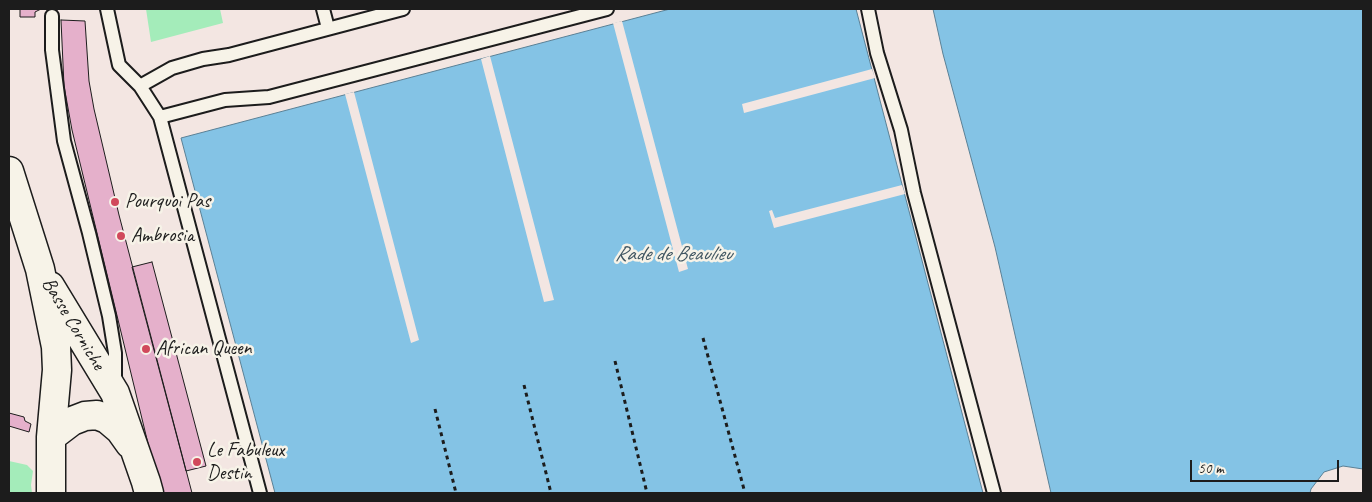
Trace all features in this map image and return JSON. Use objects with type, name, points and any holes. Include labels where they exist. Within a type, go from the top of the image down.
[{"type":"main road","points":[[9,172],[40,270]]},
{"type":"main road","name":"Basse Corniche","points":[[40,270],[115,393],[148,493]]},
{"type":"main road","name":"Basse Corniche","points":[[40,270],[56,347],[57,370],[51,437],[51,493]]},
{"type":"main road","name":"Basse Corniche","points":[[51,437],[72,421],[85,416],[96,415],[107,419],[120,430],[135,451]]},
{"type":"lane","points":[[107,9],[119,65],[140,86],[160,117],[260,493]]},
{"type":"lane","points":[[323,9],[328,28]]},
{"type":"lane","points":[[140,86],[172,68],[203,59],[230,55],[402,9]]},
{"type":"lane","points":[[160,117],[225,100],[269,97],[606,9]]},
{"type":"lane","points":[[868,9],[877,52],[901,130],[914,193],[994,493]]},
{"type":"lane","points":[[52,16],[52,50],[64,141],[110,316],[115,353],[115,393]]},
{"type":"path","points":[[703,338],[745,493]]},
{"type":"path","points":[[614,361],[647,493]]},
{"type":"path","points":[[524,385],[551,493]]},
{"type":"path","points":[[435,409],[456,493]]},
{"type":"green space","points":[[146,9],[220,9],[223,23],[151,42]]},
{"type":"green space","points":[[9,461],[27,465],[33,471],[32,493],[9,493]]},
{"type":"water","name":"Rade de Beaulieu","points":[[670,9],[856,9],[983,493],[275,493],[181,138]]},
{"type":"water","points":[[933,9],[1363,9],[1363,469],[1343,466],[1324,472],[1310,493],[1051,493],[995,247],[943,54]]},
{"type":"pier","points":[[622,21],[688,269],[679,272],[613,23]]},
{"type":"pier","points":[[490,56],[554,300],[544,302],[481,59]]},
{"type":"pier","points":[[872,69],[875,78],[744,113],[742,104]]},
{"type":"pier","points":[[354,92],[419,340],[411,343],[345,94]]},
{"type":"pier","points":[[902,185],[905,194],[774,228],[769,211],[772,210],[775,218]]},
{"type":"building","points":[[20,9],[41,9],[35,12],[35,17],[20,17]]},
{"type":"building","points":[[61,20],[85,21],[89,81],[94,109],[119,215],[192,493],[160,493],[72,130],[64,86]]},
{"type":"building","points":[[152,262],[206,466],[186,471],[132,267]]},
{"type":"building","points":[[9,413],[24,417],[25,421],[31,424],[29,432],[9,426]]},
{"type":"place","name":"Pourquoi Pas","points":[[115,202]]},
{"type":"place","name":"Ambrosia","points":[[121,236]]},
{"type":"place","name":"African Queen","points":[[146,349]]},
{"type":"place","name":"Le Fabuleux Destin","points":[[197,462]]}]
